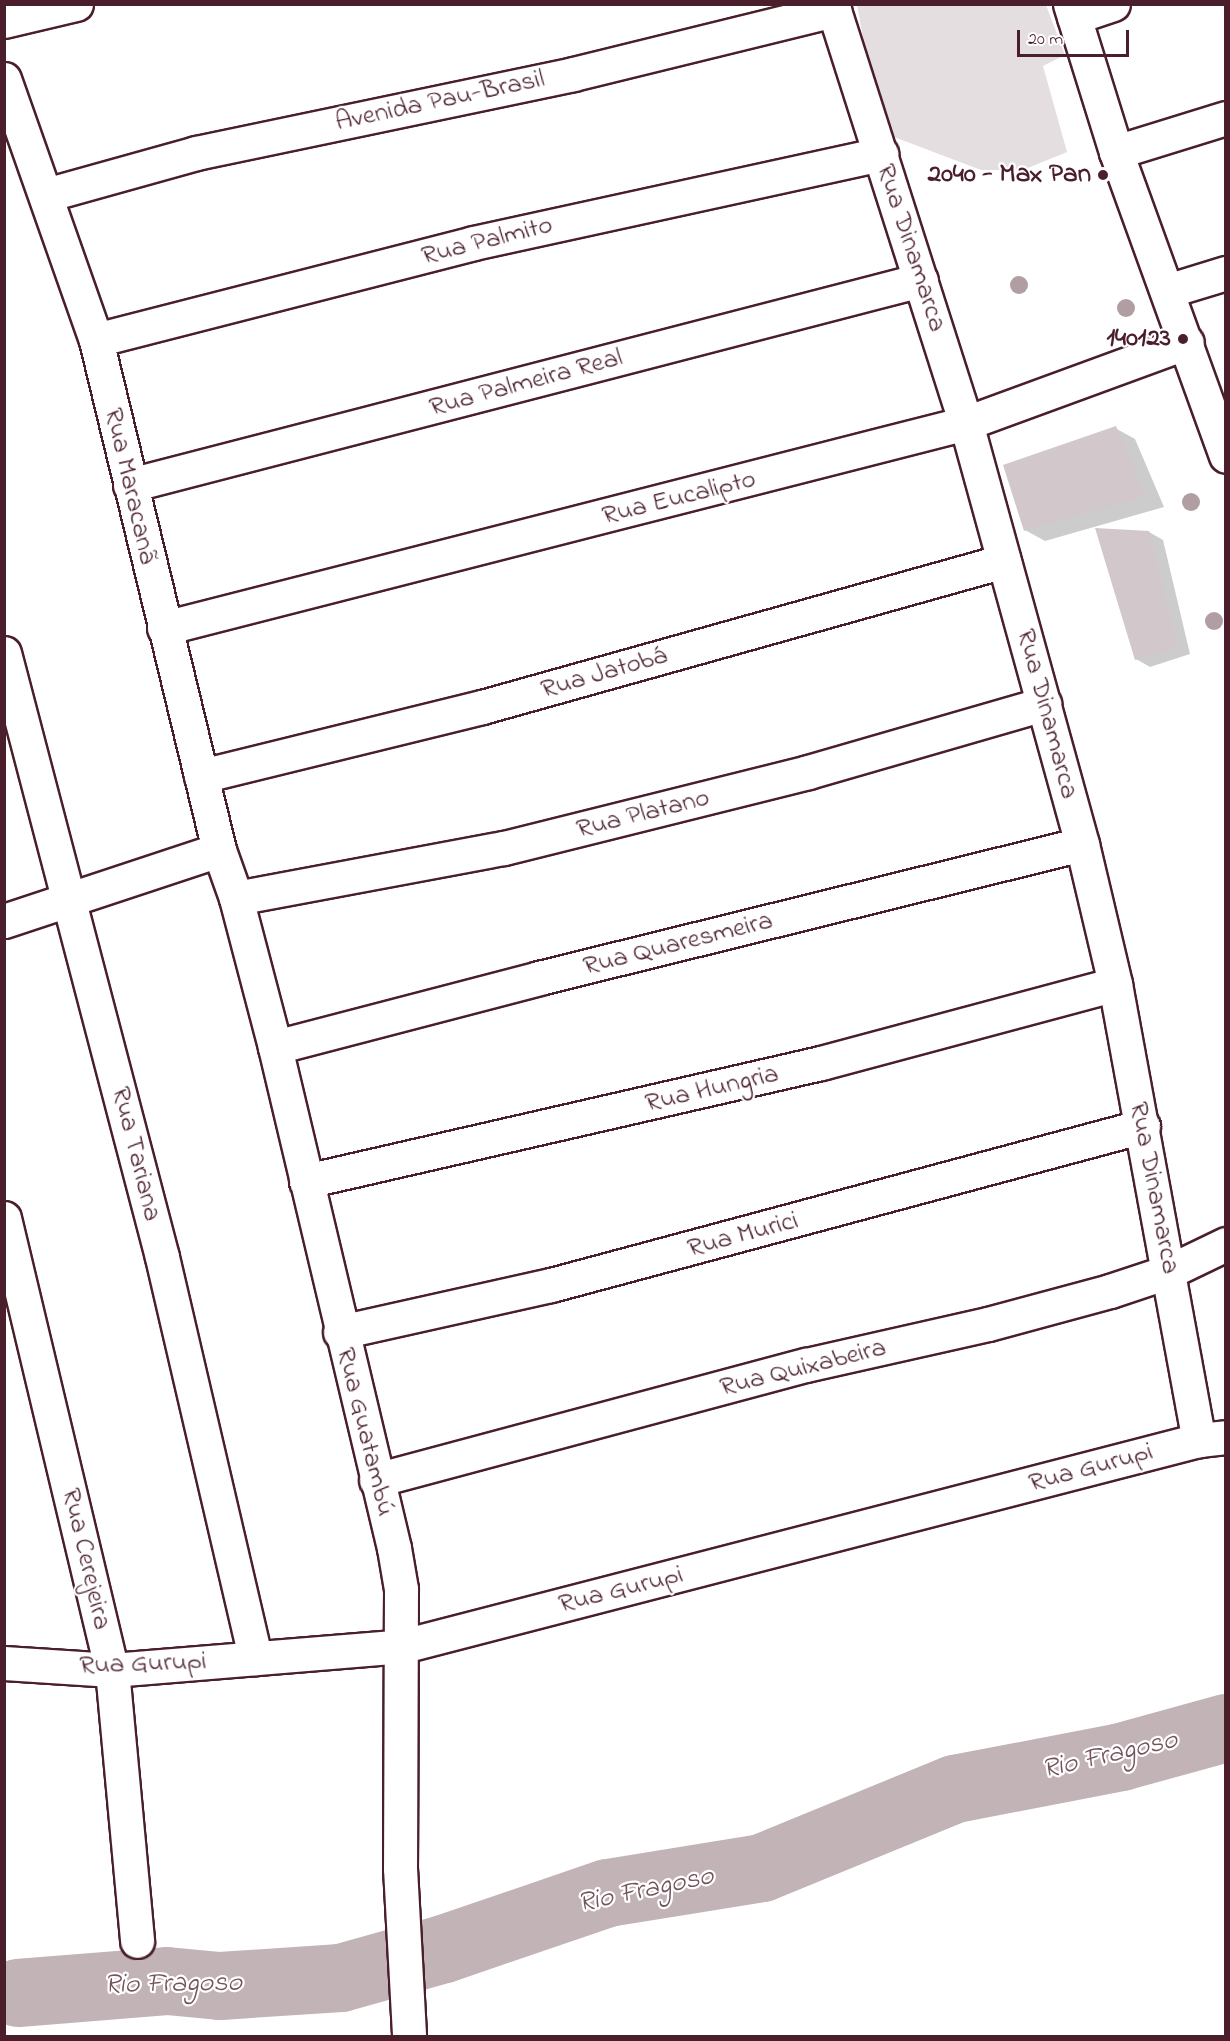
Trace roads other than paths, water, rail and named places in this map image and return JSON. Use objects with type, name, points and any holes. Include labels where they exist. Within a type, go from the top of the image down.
[{"type":"street","points":[[4,21],[76,4]]},
{"type":"street","points":[[1113,4],[1072,11],[1116,152],[1222,437]]},
{"type":"street","name":"Rua Dinamarca","points":[[833,7],[966,423],[1082,844],[1116,984],[1170,1271],[1212,1438]]},
{"type":"street","name":"Avenida Pau-Brasil","points":[[46,195],[196,153],[573,74],[833,7]]},
{"type":"street","name":"Rua Maracanã","points":[[4,79],[96,340],[219,850],[236,898]]},
{"type":"street","points":[[1116,152],[1226,118]]},
{"type":"street","name":"Rua Palmito","points":[[96,340],[484,240],[881,154]]},
{"type":"street","points":[[1167,291],[1226,273]]},
{"type":"street","name":"Rua Palmeira Real","points":[[130,485],[921,280]]},
{"type":"street","name":"Rua Eucalipto","points":[[164,628],[966,423],[1187,342]]},
{"type":"street","name":"Rua Jatobá","points":[[201,776],[482,707],[1004,561]]},
{"type":"street","name":"Rua Tariana","points":[[4,653],[67,901],[162,1257],[255,1658]]},
{"type":"street","name":"Rua Platano","points":[[236,898],[504,848],[808,772],[1044,704]]},
{"type":"street","name":"Rua Quaresmeira","points":[[275,1047],[539,978],[1082,844]]},
{"type":"street","points":[[4,921],[219,850]]},
{"type":"street","name":"Rua Guatambú","points":[[236,898],[275,1047],[401,1588],[403,1646],[401,1942],[408,2037]]},
{"type":"street","name":"Rua Hungria","points":[[306,1181],[821,1063],[1116,984]]},
{"type":"street","name":"Rua Murici","points":[[340,1332],[551,1285],[1143,1126]]},
{"type":"street","name":"Rua Cerejeira","points":[[4,1218],[112,1670],[137,1941]]},
{"type":"street","name":"Rua Quixabeira","points":[[376,1480],[806,1365],[988,1324],[1170,1271],[1226,1244]]},
{"type":"street","name":"Rua Gurupi","points":[[4,1663],[112,1670],[403,1646],[1212,1438]]},
{"type":"waterway","name":"Rio Fragoso","points":[[18,1993],[167,1981],[220,1986],[341,1978],[444,1949],[608,1893],[762,1868],[955,1789],[1121,1757],[1226,1728]]},
{"type":"place","name":"2040 - Max Pan","points":[[1103,175]]},
{"type":"place","name":"140123","points":[[1183,339]]}]
